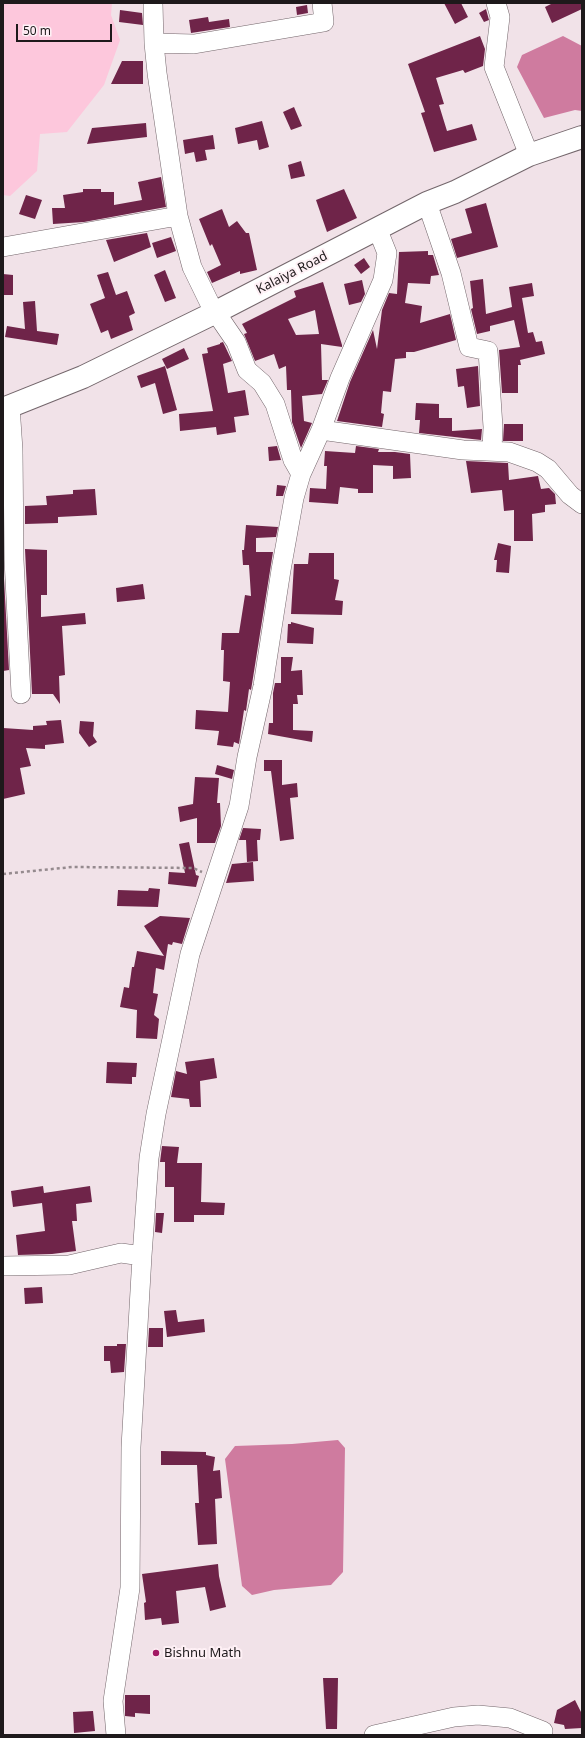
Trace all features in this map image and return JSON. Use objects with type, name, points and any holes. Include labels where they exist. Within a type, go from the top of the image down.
[{"type":"main road","name":"Kalaiya Road","points":[[6,408],[83,376],[216,312],[377,228],[427,203],[455,192],[529,155],[582,137]]},
{"type":"street","points":[[153,3],[154,43],[178,216],[192,267],[206,297],[236,342],[247,370],[262,383],[275,404],[293,460],[301,474]]},
{"type":"street","points":[[154,43],[194,44],[324,22],[322,3]]},
{"type":"street","points":[[496,3],[500,17],[494,67],[529,155]]},
{"type":"street","points":[[427,203],[451,274],[468,347],[488,351],[493,428],[492,450]]},
{"type":"street","points":[[3,247],[178,216]]},
{"type":"street","points":[[116,1735],[113,1701],[130,1588],[131,1447],[149,1158],[156,1114],[190,954],[239,806],[247,757],[263,686],[283,555],[301,474],[321,430],[340,378],[382,280],[387,253],[377,228]]},
{"type":"street","points":[[6,408],[12,450],[14,560],[21,694]]},
{"type":"street","points":[[321,430],[463,450],[492,450],[509,452],[537,462],[548,469],[570,495],[582,504]]},
{"type":"street","points":[[3,1266],[69,1265],[121,1253],[142,1256]]},
{"type":"street","points":[[374,1735],[454,1717],[478,1715],[510,1718],[544,1731]]},
{"type":"path","points":[[3,874],[72,867],[157,867],[193,868],[215,878]]},
{"type":"shaded area","points":[[3,3],[112,3],[111,15],[120,40],[104,85],[67,132],[40,134],[37,171],[10,196],[3,195]]},
{"type":"shaded area","points":[[563,36],[582,46],[582,111],[575,110],[544,118],[517,67],[522,55]]},
{"type":"shaded area","points":[[338,1440],[345,1448],[343,1572],[331,1585],[274,1590],[252,1595],[242,1586],[225,1459],[235,1446],[292,1444]]},
{"type":"building","points":[[444,3],[461,3],[468,17],[455,24]]},
{"type":"building","points":[[553,3],[582,3],[582,9],[552,23],[545,7]]},
{"type":"building","points":[[307,5],[308,13],[297,15],[296,7]]},
{"type":"building","points":[[486,9],[489,20],[484,22],[479,13]]},
{"type":"building","points":[[120,10],[142,13],[143,25],[119,22]]},
{"type":"building","points":[[208,17],[209,22],[229,19],[230,27],[191,33],[189,20]]},
{"type":"building","points":[[480,36],[485,49],[483,66],[465,73],[463,70],[436,78],[444,104],[439,105],[447,131],[472,124],[477,140],[434,152],[421,113],[425,112],[408,64]]},
{"type":"building","points":[[122,61],[143,61],[143,84],[111,84]]},
{"type":"building","points":[[294,107],[302,126],[291,130],[283,112]]},
{"type":"building","points":[[262,121],[269,147],[259,150],[257,140],[238,144],[235,128]]},
{"type":"building","points":[[146,123],[147,137],[87,144],[92,128]]},
{"type":"building","points":[[213,135],[215,149],[205,150],[207,160],[196,162],[194,152],[185,154],[183,140]]},
{"type":"building","points":[[301,161],[305,176],[291,179],[288,165]]},
{"type":"building","points":[[161,177],[166,207],[84,222],[53,224],[52,208],[65,208],[63,195],[83,192],[83,189],[101,189],[101,192],[114,192],[114,205],[142,200],[138,182]]},
{"type":"building","points":[[344,189],[357,218],[327,232],[316,200]]},
{"type":"building","points":[[26,195],[42,200],[35,219],[19,214]]},
{"type":"building","points":[[486,203],[498,247],[457,258],[451,239],[472,233],[465,209]]},
{"type":"building","points":[[222,209],[229,227],[237,221],[246,233],[249,233],[257,270],[240,274],[240,271],[212,283],[207,272],[221,265],[212,244],[210,246],[199,219]]},
{"type":"building","points":[[147,233],[151,247],[114,262],[106,240]]},
{"type":"building","points":[[171,237],[176,251],[157,258],[152,243]]},
{"type":"building","points":[[428,251],[428,255],[433,255],[439,275],[431,276],[430,284],[408,283],[405,303],[422,306],[420,323],[450,314],[456,340],[414,352],[406,352],[406,358],[395,359],[391,392],[383,391],[381,413],[384,414],[382,427],[337,421],[350,382],[373,330],[377,349],[382,310],[389,293],[397,294],[399,252]]},
{"type":"building","points":[[364,258],[370,267],[361,274],[354,265]]},
{"type":"building","points":[[165,270],[176,298],[165,302],[154,275]]},
{"type":"building","points":[[108,272],[116,295],[127,291],[135,313],[129,316],[133,330],[111,339],[108,330],[101,333],[90,304],[105,298],[97,275]]},
{"type":"building","points":[[3,274],[13,275],[13,295],[3,295]]},
{"type":"building","points":[[483,279],[486,314],[512,307],[509,287],[532,283],[534,296],[522,298],[528,333],[533,332],[536,342],[542,341],[545,354],[520,360],[521,365],[518,365],[518,393],[502,393],[499,350],[520,347],[514,320],[490,326],[490,331],[477,334],[471,309],[473,308],[470,281]]},
{"type":"building","points":[[362,280],[365,294],[361,302],[349,305],[344,284]]},
{"type":"building","points":[[323,282],[342,345],[342,347],[321,344],[322,380],[328,380],[322,394],[302,396],[304,421],[312,423],[301,448],[292,422],[291,390],[287,390],[286,366],[279,369],[274,354],[255,361],[244,334],[247,333],[242,324],[296,297],[294,291]],"holes":[[[315,310],[319,334],[296,335],[288,319]]]},
{"type":"building","points":[[35,301],[37,331],[59,334],[57,345],[5,337],[7,326],[25,329],[23,302]]},
{"type":"building","points":[[223,342],[232,361],[223,364],[228,393],[245,390],[249,415],[234,417],[236,432],[217,435],[216,427],[180,431],[179,414],[213,411],[202,354],[208,353],[207,348]]},
{"type":"building","points":[[184,348],[189,359],[167,369],[162,359]]},
{"type":"building","points":[[165,366],[177,410],[163,414],[155,383],[141,388],[137,376]]},
{"type":"building","points":[[478,366],[480,406],[467,408],[464,386],[458,387],[456,369]]},
{"type":"building","points":[[416,403],[439,404],[439,418],[452,418],[452,431],[482,429],[481,440],[419,433],[420,420],[415,420]]},
{"type":"building","points":[[504,424],[523,424],[523,441],[503,441]]},
{"type":"building","points":[[277,446],[281,460],[269,461],[268,447]]},
{"type":"building","points":[[356,446],[379,449],[378,452],[410,454],[411,478],[393,479],[393,466],[373,465],[373,493],[358,493],[358,489],[340,487],[338,504],[309,502],[310,488],[326,489],[327,466],[324,466],[325,451],[355,453]]},
{"type":"building","points":[[466,461],[508,463],[509,480],[538,476],[541,489],[549,488],[555,494],[556,504],[545,505],[545,512],[532,514],[533,541],[514,541],[514,510],[504,511],[502,490],[471,493]]},
{"type":"building","points":[[277,485],[286,486],[283,496],[276,496]]},
{"type":"building","points":[[95,489],[97,515],[58,517],[58,523],[25,524],[25,506],[47,505],[46,496],[73,494],[73,490]]},
{"type":"building","points":[[246,525],[278,527],[276,537],[256,538],[256,552],[273,552],[251,690],[249,689],[246,711],[244,710],[239,744],[234,742],[233,747],[217,745],[219,731],[195,729],[196,710],[228,712],[230,682],[223,681],[224,650],[221,650],[222,633],[239,633],[245,595],[251,596],[249,565],[243,565],[242,550],[244,550]]},
{"type":"building","points":[[498,543],[511,546],[509,573],[496,572],[497,560],[494,560]]},
{"type":"building","points":[[25,549],[47,550],[47,595],[41,595],[41,617],[85,613],[86,624],[62,626],[65,675],[59,676],[60,704],[53,694],[32,694]]},
{"type":"building","points":[[309,553],[334,553],[334,579],[339,580],[335,600],[343,601],[342,615],[291,614],[294,564],[308,564]]},
{"type":"building","points":[[3,560],[9,670],[3,671]]},
{"type":"building","points":[[143,584],[145,599],[117,602],[116,588]]},
{"type":"building","points":[[291,622],[314,628],[313,644],[287,643],[288,624],[291,624]]},
{"type":"building","points":[[281,657],[293,657],[291,671],[302,670],[303,695],[297,695],[298,704],[293,704],[293,730],[313,731],[312,742],[268,734],[269,723],[273,723],[273,693],[275,683],[281,683]]},
{"type":"building","points":[[61,720],[64,743],[45,745],[45,749],[26,748],[31,766],[20,768],[25,794],[3,799],[3,728],[33,730],[33,726],[47,725],[46,721]]},
{"type":"building","points":[[80,721],[94,722],[93,736],[97,742],[89,747],[79,733]]},
{"type":"building","points":[[264,760],[282,760],[282,785],[297,783],[298,797],[290,798],[294,839],[280,841],[271,771],[264,771]]},
{"type":"building","points":[[217,765],[234,770],[232,779],[215,774]]},
{"type":"building","points":[[195,777],[219,778],[217,803],[220,803],[221,826],[215,843],[197,843],[197,818],[180,822],[178,807],[193,804]]},
{"type":"building","points":[[243,828],[261,829],[260,840],[257,840],[258,861],[247,862],[246,840],[239,840]]},
{"type":"building","points":[[189,842],[196,875],[199,876],[196,887],[168,884],[169,872],[185,873],[179,844]]},
{"type":"building","points":[[253,862],[254,881],[226,883],[232,864]]},
{"type":"building","points":[[149,888],[160,889],[158,907],[117,906],[118,890],[148,891]]},
{"type":"building","points":[[160,916],[190,918],[182,944],[173,942],[172,945],[168,944],[164,970],[156,968],[153,993],[158,994],[154,1015],[159,1019],[157,1039],[136,1038],[137,1010],[120,1007],[124,987],[129,988],[132,967],[134,967],[137,951],[164,956],[144,926]]},
{"type":"building","points":[[214,1058],[217,1078],[200,1081],[201,1107],[190,1107],[189,1099],[171,1097],[176,1071],[187,1074],[185,1062]]},
{"type":"building","points":[[107,1062],[137,1063],[136,1077],[132,1077],[132,1084],[106,1083]]},
{"type":"building","points":[[162,1146],[179,1147],[177,1163],[202,1163],[201,1202],[225,1203],[224,1215],[194,1215],[194,1222],[174,1222],[174,1187],[165,1187],[165,1162],[160,1162]]},
{"type":"building","points":[[43,1186],[44,1193],[90,1186],[92,1202],[76,1204],[77,1221],[72,1221],[76,1251],[52,1254],[18,1255],[16,1235],[45,1231],[42,1203],[13,1207],[11,1191]]},
{"type":"building","points":[[156,1213],[164,1213],[162,1233],[155,1232]]},
{"type":"building","points":[[42,1287],[43,1303],[25,1304],[24,1288]]},
{"type":"building","points":[[176,1310],[178,1322],[204,1319],[205,1332],[167,1337],[164,1311]]},
{"type":"building","points":[[149,1328],[163,1328],[163,1347],[148,1347]]},
{"type":"building","points":[[117,1344],[126,1344],[124,1372],[111,1373],[110,1361],[104,1361],[104,1346],[117,1346]]},
{"type":"building","points":[[161,1451],[206,1452],[206,1455],[215,1457],[213,1471],[220,1470],[222,1498],[215,1499],[217,1544],[198,1545],[195,1503],[199,1503],[197,1465],[161,1465]]},
{"type":"building","points":[[218,1564],[219,1576],[226,1607],[210,1611],[205,1587],[176,1591],[179,1623],[162,1625],[161,1618],[145,1620],[144,1603],[146,1602],[142,1574]]},
{"type":"building","points":[[323,1678],[338,1678],[337,1729],[326,1729]]},
{"type":"building","points":[[125,1695],[150,1695],[150,1714],[135,1713],[135,1717],[125,1716]]},
{"type":"building","points":[[575,1700],[582,1714],[582,1728],[565,1729],[564,1725],[554,1723],[557,1710]]},
{"type":"building","points":[[93,1711],[95,1731],[74,1733],[73,1712]]},
{"type":"place","name":"Bishnu Math","points":[[156,1653]]}]
